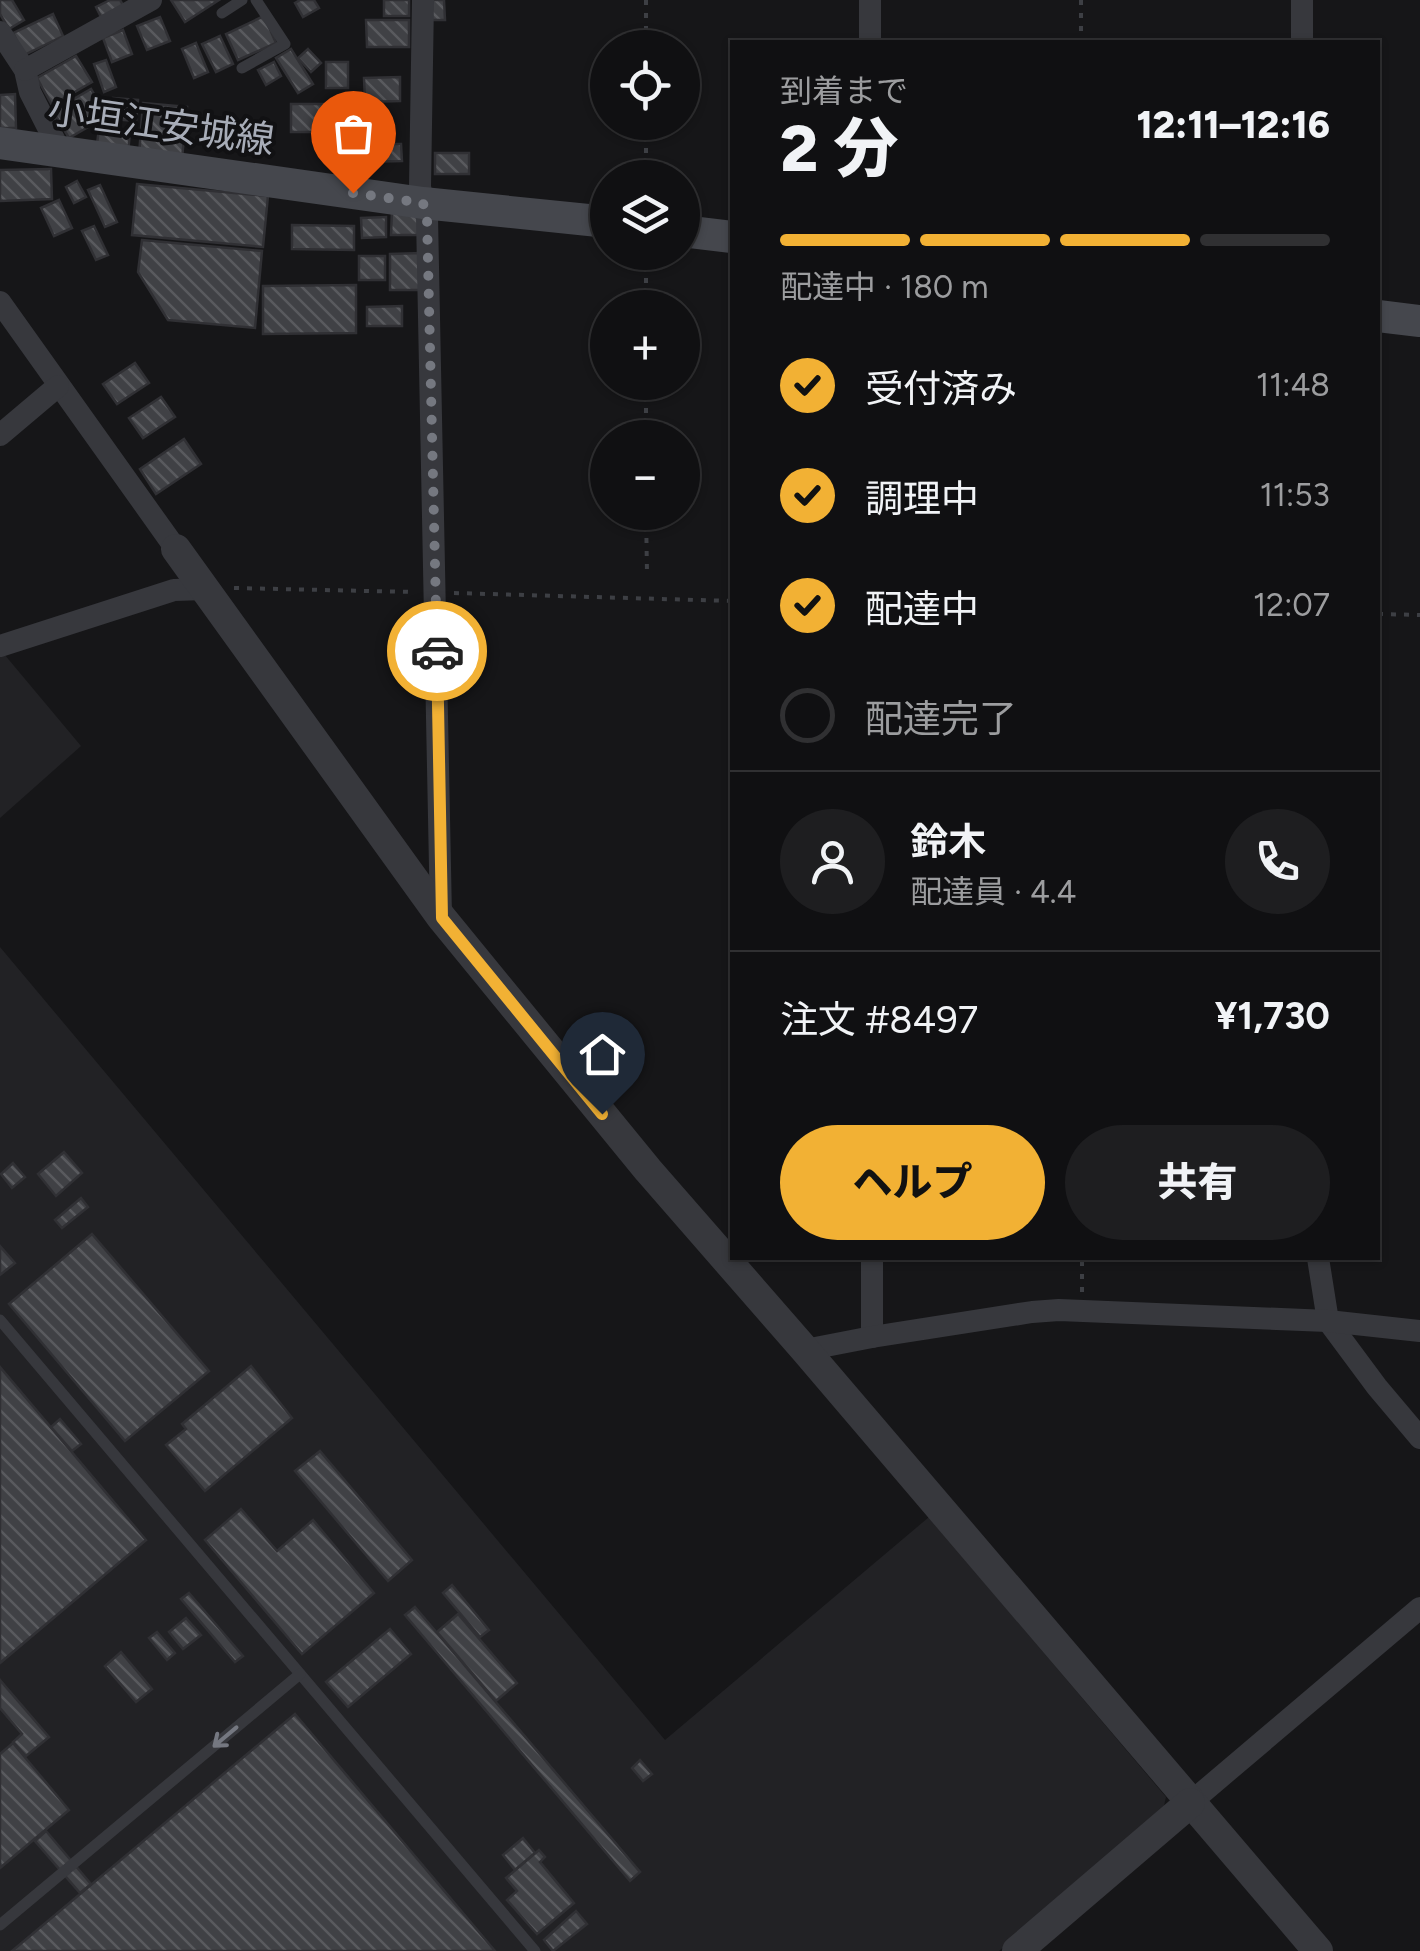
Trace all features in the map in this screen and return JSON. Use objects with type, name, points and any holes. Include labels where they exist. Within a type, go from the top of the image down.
[{"type":"main road","name":"小垣江安城線","points":[[0,143],[423,203],[590,220]]},
{"type":"main road","points":[[700,232],[730,236]]},
{"type":"main road","points":[[1380,316],[1420,321]]},
{"type":"street","points":[[25,70],[151,0]]},
{"type":"street","points":[[422,0],[420,186],[427,218],[442,918]]},
{"type":"street","points":[[870,0],[870,40]]},
{"type":"street","points":[[1302,0],[1302,40]]},
{"type":"street","points":[[0,32],[25,70],[30,92],[61,153]]},
{"type":"street","points":[[0,302],[442,918],[648,1170],[1318,1951]]},
{"type":"street","points":[[0,435],[58,386]]},
{"type":"street","points":[[0,646],[174,590],[208,593]]},
{"type":"street","points":[[872,1260],[872,1337]]},
{"type":"street","points":[[1318,1260],[1328,1321],[1420,1438]]},
{"type":"street","points":[[805,1350],[1032,1312],[1328,1321],[1420,1332]]},
{"type":"street","points":[[1017,1951],[1420,1608]]},
{"type":"lane","points":[[222,12],[242,0]]},
{"type":"lane","points":[[242,68],[285,44],[256,0]]},
{"type":"lane","points":[[0,1320],[535,1951]]},
{"type":"lane","points":[[0,1926],[300,1674]]},
{"type":"path","points":[[646,0],[646,30]]},
{"type":"path","points":[[1081,0],[1081,40]]},
{"type":"path","points":[[646,530],[646,572]]},
{"type":"path","points":[[208,593],[236,588],[730,601]]},
{"type":"path","points":[[1380,614],[1420,614]]},
{"type":"path","points":[[1082,1260],[1082,1312]]},
{"type":"shaded area","points":[[4,654],[81,746],[0,818],[0,656]]},
{"type":"shaded area","points":[[0,947],[665,1740],[929,1517],[1166,1797],[1163,1810],[999,1951],[0,1951]]},
{"type":"building","points":[[0,0],[12,0],[24,20],[9,29],[0,14]]},
{"type":"building","points":[[120,0],[126,10],[103,21],[96,7]]},
{"type":"building","points":[[171,0],[219,0],[185,22]]},
{"type":"building","points":[[314,0],[319,8],[303,17],[295,3]]},
{"type":"building","points":[[384,0],[409,0],[409,16],[384,16]]},
{"type":"building","points":[[427,0],[444,0],[445,20],[427,20]]},
{"type":"building","points":[[53,14],[63,36],[24,55],[13,33]]},
{"type":"building","points":[[264,16],[276,43],[238,60],[226,34]]},
{"type":"building","points":[[160,17],[170,41],[147,50],[137,26]]},
{"type":"building","points":[[366,20],[409,20],[409,47],[367,47]]},
{"type":"building","points":[[123,30],[132,54],[112,62],[103,38]]},
{"type":"building","points":[[220,36],[233,64],[216,72],[202,44]]},
{"type":"building","points":[[196,43],[208,72],[194,78],[182,49]]},
{"type":"building","points":[[291,49],[313,84],[298,93],[276,58]]},
{"type":"building","points":[[308,49],[321,63],[311,72],[298,58]]},
{"type":"building","points":[[76,56],[92,82],[52,105],[37,78]]},
{"type":"building","points":[[106,60],[116,87],[104,92],[94,64]]},
{"type":"building","points":[[274,62],[281,76],[266,85],[258,70]]},
{"type":"building","points":[[326,62],[348,62],[348,88],[326,88]]},
{"type":"building","points":[[400,77],[400,101],[365,102],[364,78]]},
{"type":"building","points":[[91,89],[107,116],[69,138],[53,111]]},
{"type":"building","points":[[15,94],[16,128],[0,128],[0,95]]},
{"type":"building","points":[[113,98],[138,100],[136,121],[112,119]]},
{"type":"building","points":[[143,103],[187,107],[182,159],[139,155]]},
{"type":"building","points":[[291,104],[336,104],[336,132],[291,132]]},
{"type":"building","points":[[99,128],[130,131],[128,155],[96,152]]},
{"type":"building","points":[[364,144],[401,144],[402,161],[364,162]]},
{"type":"building","points":[[435,153],[469,153],[469,174],[435,174]]},
{"type":"building","points":[[51,169],[52,199],[0,201],[0,170]]},
{"type":"building","points":[[77,181],[86,197],[74,203],[66,187]]},
{"type":"building","points":[[137,184],[268,196],[263,247],[132,235]]},
{"type":"building","points":[[100,185],[117,222],[105,227],[88,190]]},
{"type":"building","points":[[59,200],[72,228],[54,236],[41,208]]},
{"type":"building","points":[[392,210],[420,211],[419,235],[391,235]]},
{"type":"building","points":[[386,217],[386,237],[362,238],[361,218]]},
{"type":"building","points":[[292,225],[354,226],[354,250],[292,249]]},
{"type":"building","points":[[94,226],[108,255],[96,260],[82,231]]},
{"type":"building","points":[[142,240],[262,251],[255,328],[168,320],[138,272]]},
{"type":"building","points":[[421,253],[421,290],[390,290],[390,254]]},
{"type":"building","points":[[359,256],[385,256],[385,280],[359,280]]},
{"type":"building","points":[[356,285],[356,333],[263,334],[263,286]]},
{"type":"building","points":[[402,306],[402,326],[367,326],[367,307]]},
{"type":"building","points":[[135,363],[149,383],[117,404],[103,384]]},
{"type":"building","points":[[161,397],[175,417],[143,438],[129,418]]},
{"type":"building","points":[[184,439],[201,464],[156,494],[140,469]]},
{"type":"building","points":[[64,1152],[82,1173],[56,1196],[38,1174]]},
{"type":"building","points":[[13,1163],[25,1177],[12,1188],[1,1174]]},
{"type":"building","points":[[81,1198],[88,1207],[62,1228],[55,1220]]},
{"type":"building","points":[[92,1234],[209,1371],[125,1441],[9,1304]]},
{"type":"building","points":[[0,1246],[15,1263],[0,1275]]},
{"type":"building","points":[[251,1366],[292,1418],[205,1491],[166,1445],[186,1429],[182,1424]]},
{"type":"building","points":[[0,1367],[146,1540],[0,1663]]},
{"type":"building","points":[[60,1419],[81,1444],[72,1451],[51,1427]]},
{"type":"building","points":[[320,1451],[412,1560],[388,1581],[295,1471]]},
{"type":"building","points":[[241,1509],[277,1551],[313,1520],[374,1593],[302,1654],[205,1540]]},
{"type":"building","points":[[452,1585],[489,1630],[480,1637],[443,1593]]},
{"type":"building","points":[[189,1593],[243,1656],[235,1662],[181,1599]]},
{"type":"building","points":[[415,1607],[640,1872],[630,1881],[405,1615]]},
{"type":"building","points":[[458,1614],[517,1683],[496,1701],[437,1632]]},
{"type":"building","points":[[186,1618],[201,1635],[183,1649],[169,1632]]},
{"type":"building","points":[[390,1629],[411,1654],[348,1707],[326,1682]]},
{"type":"building","points":[[157,1632],[175,1653],[167,1660],[149,1638]]},
{"type":"building","points":[[121,1652],[152,1689],[136,1702],[105,1666]]},
{"type":"building","points":[[0,1680],[49,1737],[26,1756],[13,1742],[22,1734],[0,1708]]},
{"type":"building","points":[[295,1714],[495,1951],[12,1951]]},
{"type":"building","points":[[13,1743],[69,1810],[0,1868],[0,1754]]},
{"type":"building","points":[[640,1760],[652,1774],[643,1781],[632,1768]]},
{"type":"building","points":[[46,1831],[91,1884],[80,1893],[35,1841]]},
{"type":"building","points":[[523,1838],[535,1853],[515,1870],[503,1855]]},
{"type":"building","points":[[539,1850],[545,1857],[540,1862],[574,1903],[537,1934],[507,1900],[517,1891],[506,1878]]},
{"type":"building","points":[[576,1911],[587,1924],[553,1951],[544,1940]]},
{"type":"way so far","points":[[353,193],[423,203],[427,218],[437,651]]},
{"type":"route","points":[[437,651],[442,918],[602,1114]]}]
